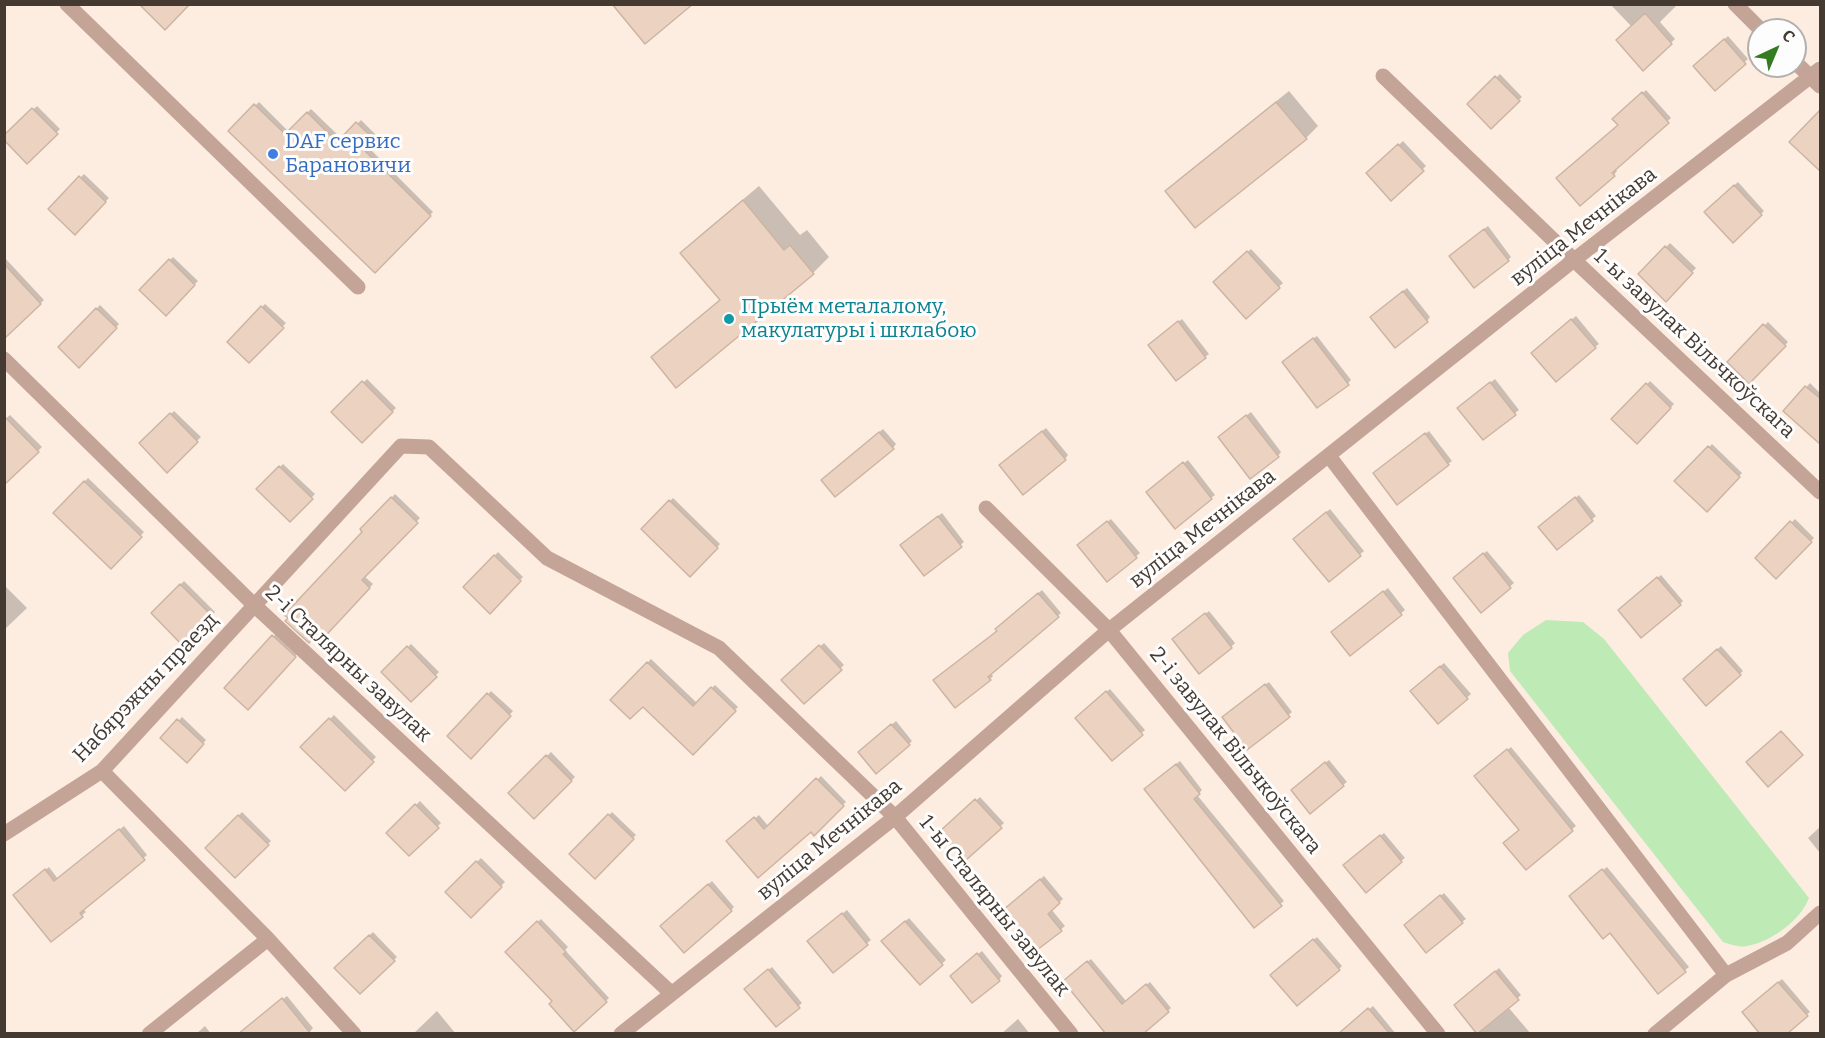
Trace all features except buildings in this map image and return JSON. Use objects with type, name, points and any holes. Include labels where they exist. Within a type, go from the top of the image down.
[{"type":"street","points":[[68,4],[358,288]]},
{"type":"street","points":[[1735,4],[1749,18]]},
{"type":"street","name":"1-ы завулак Вільчкоўскага","points":[[1383,76],[1574,260],[1821,492]]},
{"type":"street","name":"вуліца Мечнікава","points":[[621,1034],[670,992],[895,817],[1109,630],[1574,260],[1817,77]]},
{"type":"street","name":"2-і Сталярны завулак","points":[[4,359],[254,605],[670,992]]},
{"type":"street","name":"1-ы Сталярны завулак","points":[[254,605],[401,446],[429,447],[547,558],[719,648],[895,817],[1071,1034]]},
{"type":"street","points":[[1329,456],[1726,975]]},
{"type":"street","name":"2-і завулак Вільчкоўскага","points":[[986,507],[1109,630],[1438,1034]]},
{"type":"street","name":"Набярэжны праезд","points":[[4,834],[102,771],[254,605]]},
{"type":"street","points":[[102,771],[268,939],[354,1034]]},
{"type":"street","points":[[1655,1034],[1726,975],[1786,943],[1821,913]]},
{"type":"street","points":[[149,1034],[268,939]]},
{"type":"green space","points":[[1546,620],[1583,622],[1604,639],[1809,898],[1799,914],[1784,929],[1766,940],[1747,946],[1723,942],[1510,671],[1508,653],[1523,635]]},
{"type":"place","name":"DAF сервис Барановичи","points":[[273,154]]},
{"type":"place","name":"Прыём металалому, макулатуры і шклабою","points":[[729,319]]}]
